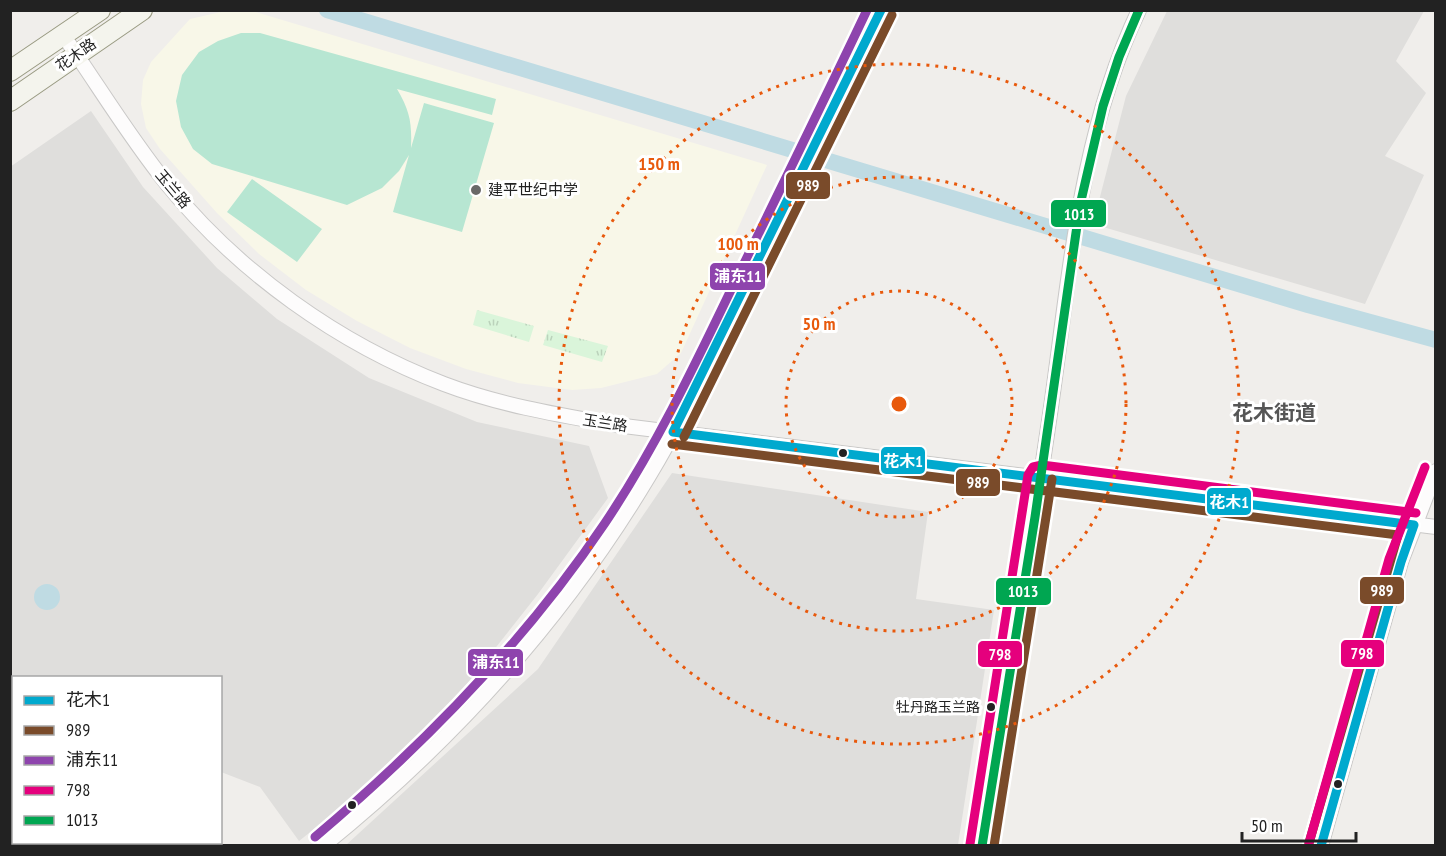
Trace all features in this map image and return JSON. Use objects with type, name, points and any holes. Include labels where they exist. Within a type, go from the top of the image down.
[{"type":"main road","name":"花木路","points":[[10,71],[100,10]]},
{"type":"main road","name":"花木路","points":[[10,101],[142,10]]},
{"type":"street","points":[[323,846],[379,800],[428,754],[515,662],[597,555],[648,477],[674,432],[881,10]]},
{"type":"street","points":[[982,846],[1081,199],[1103,103],[1139,10]]},
{"type":"street","name":"玉兰路","points":[[63,35],[136,143],[186,206],[232,252],[260,276],[337,330],[392,361],[434,380],[468,392],[576,418],[813,451],[1436,527]]},
{"type":"street","points":[[1321,846],[1401,562],[1436,471]]},
{"type":"shaded area","name":"建平世纪中学","points":[[252,11],[767,165],[681,353],[657,374],[601,388],[572,390],[518,383],[466,369],[410,348],[357,321],[306,290],[259,254],[217,213],[160,149],[146,128],[141,104],[143,80],[151,62],[190,19],[221,12]]},
{"type":"shaded area","points":[[1167,11],[1424,11],[1396,61],[1426,93],[1385,156],[1424,175],[1365,304],[1093,224],[1126,96]]},
{"type":"shaded area","points":[[91,111],[143,187],[217,268],[277,319],[369,378],[477,422],[589,446],[608,498],[538,594],[448,708],[333,814],[299,841],[260,787],[222,772],[222,676],[12,676],[12,844],[74,844],[11,845],[10,167]]},
{"type":"shaded area","points":[[672,473],[928,512],[916,599],[994,610],[958,845],[346,845],[538,669]]},
{"type":"green space","points":[[241,33],[260,33],[496,99],[492,115],[397,89],[409,117],[411,148],[424,103],[494,123],[462,232],[393,212],[409,155],[399,171],[382,188],[347,205],[212,164],[193,149],[181,127],[176,101],[182,75],[199,52],[218,41]]},
{"type":"green space","points":[[252,179],[322,229],[297,262],[227,212]]},
{"type":"green space","points":[[477,310],[534,326],[529,342],[473,325]]},
{"type":"green space","points":[[548,330],[608,346],[602,362],[543,345]]},
{"type":"water","points":[[47,584],[56,588],[60,597],[56,606],[47,610],[38,606],[34,597],[38,588]]},
{"type":"waterway","points":[[327,10],[1308,305],[1436,340]]},
{"type":"transit line","name":"浦东11","points":[[315,837],[356,802],[471,690],[541,609],[605,523],[640,467],[687,381],[867,10]]},
{"type":"transit line","name":"花木1","points":[[673,432],[881,10]]},
{"type":"transit line","name":"1013","points":[[982,846],[1035,517],[1080,205],[1103,106],[1119,57],[1139,10]]},
{"type":"transit line","name":"989","points":[[684,437],[892,15]]},
{"type":"transit line","name":"花木1","points":[[673,432],[1414,525]]},
{"type":"transit line","name":"989","points":[[672,444],[1398,535],[1309,843]]},
{"type":"transit line","name":"798","points":[[970,844],[1028,475],[1033,467],[1042,465],[1416,513]]},
{"type":"transit line","name":"798","points":[[1309,843],[1389,559],[1425,467]]},
{"type":"transit line","name":"989","points":[[994,846],[1052,479]]},
{"type":"transit line","name":"花木1","points":[[1321,846],[1401,562],[1414,525]]},
{"type":"place","name":"建平世纪中学","points":[[476,190]]},
{"type":"place","name":"牡丹路玉兰路","points":[[991,707]]},
{"type":"district","name":"花木街道","points":[[1274,413]]}]
